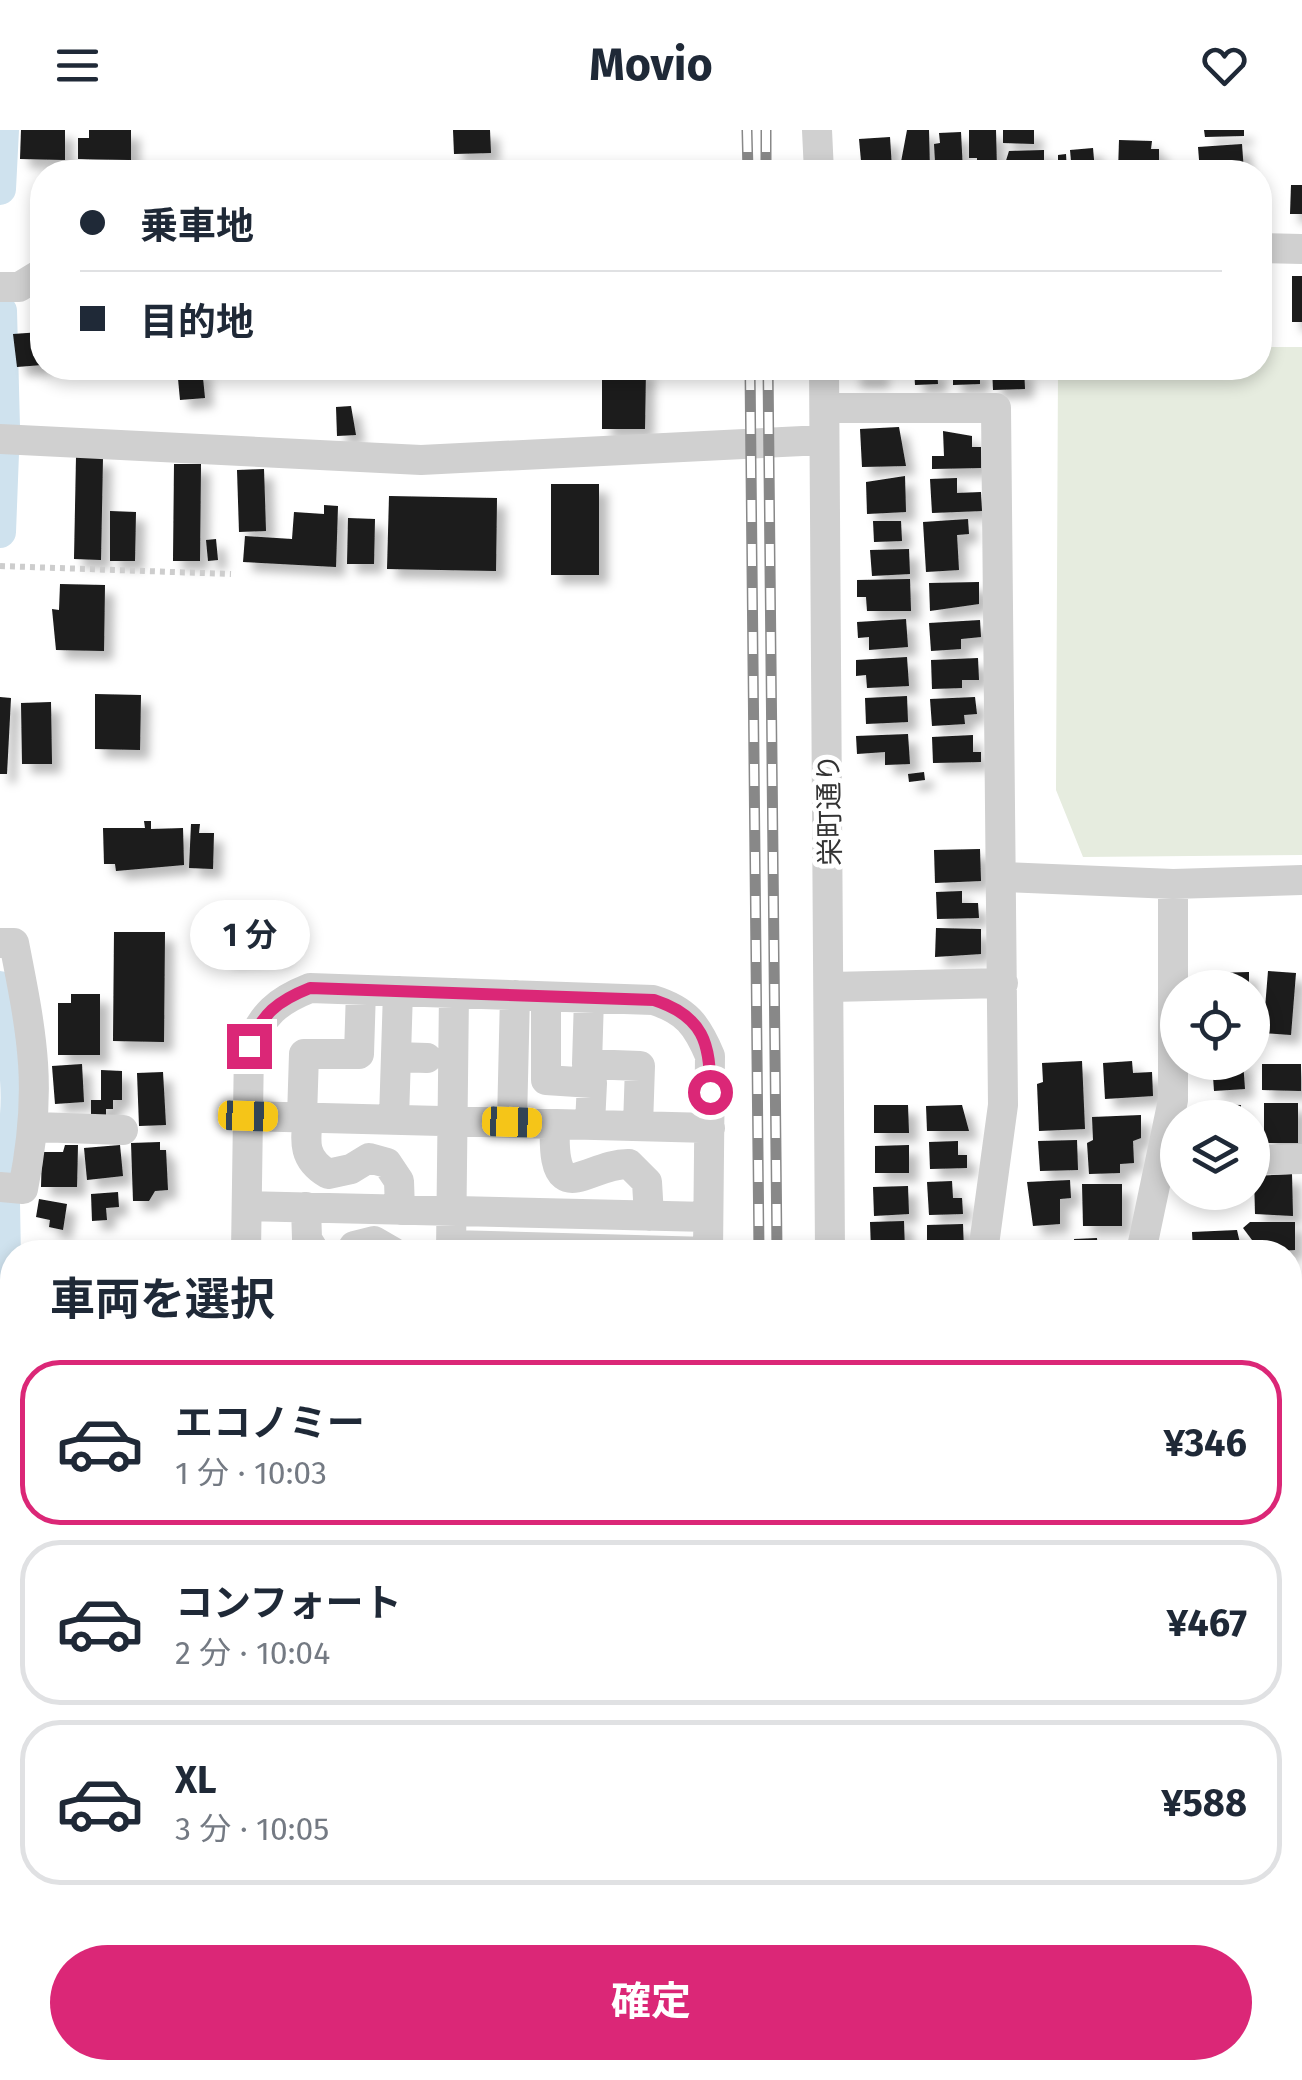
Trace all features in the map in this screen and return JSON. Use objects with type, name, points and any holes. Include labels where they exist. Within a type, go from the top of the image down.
[{"type":"street","points":[[817,130],[818,160]]},
{"type":"street","points":[[1272,248],[1302,249]]},
{"type":"street","points":[[0,287],[18,287],[30,280]]},
{"type":"street","name":"栄町通り","points":[[825,380],[830,1240]]},
{"type":"street","points":[[826,408],[996,408],[1004,1105],[985,1240]]},
{"type":"street","points":[[10,440],[421,460],[823,440]]},
{"type":"street","points":[[1004,877],[1173,884],[1302,880]]},
{"type":"street","points":[[1144,1240],[1173,1100],[1173,884]]},
{"type":"street","points":[[0,943],[14,943],[35,1050],[36,1127],[23,1188],[0,1188]]},
{"type":"street","points":[[831,987],[1004,983]]},
{"type":"street","points":[[246,1240],[249,1046],[260,1019],[281,999],[310,988],[654,1000],[679,1008],[698,1027],[710,1056],[708,1240]]},
{"type":"street","points":[[361,990],[359,1054],[304,1054],[305,1146],[317,1167],[328,1174],[351,1169],[368,1158],[388,1163],[399,1180],[400,1210]]},
{"type":"street","points":[[394,1119],[398,991]]},
{"type":"street","points":[[451,1240],[454,993]]},
{"type":"street","points":[[512,1122],[499,1062],[515,996]]},
{"type":"street","points":[[546,997],[546,1080],[592,1083],[590,1124]]},
{"type":"street","points":[[589,998],[586,1064],[640,1066],[638,1126]]},
{"type":"street","points":[[396,1057],[428,1058]]},
{"type":"street","points":[[248,1116],[710,1128]]},
{"type":"street","points":[[554,1124],[554,1156],[560,1169],[570,1178],[583,1179],[616,1164],[629,1164],[648,1182],[649,1216]]},
{"type":"street","points":[[36,1127],[123,1130]]},
{"type":"street","points":[[1270,1160],[1302,1159]]},
{"type":"street","points":[[247,1206],[708,1217]]},
{"type":"street","points":[[306,1208],[307,1240]]},
{"type":"path","points":[[0,566],[231,574]]},
{"type":"shaded area","points":[[1272,347],[1302,347],[1302,855],[1083,857],[1056,790],[1058,380],[1272,380]]},
{"type":"building","points":[[21,130],[65,130],[65,160],[20,159]]},
{"type":"building","points":[[89,130],[131,130],[131,160],[78,159],[78,138],[89,138]]},
{"type":"building","points":[[453,130],[490,130],[491,153],[454,154]]},
{"type":"building","points":[[907,130],[929,130],[930,160],[901,160]]},
{"type":"building","points":[[969,130],[996,130],[997,160],[969,158]]},
{"type":"building","points":[[1003,130],[1034,130],[1034,144],[1003,143]]},
{"type":"building","points":[[1204,130],[1244,130],[1244,136],[1205,137]]},
{"type":"building","points":[[961,132],[962,160],[935,160],[934,144],[940,143],[939,133]]},
{"type":"building","points":[[890,137],[891,160],[861,160],[859,139]]},
{"type":"building","points":[[1119,140],[1152,141],[1151,149],[1159,149],[1159,160],[1118,160]]},
{"type":"building","points":[[1242,144],[1243,160],[1199,160],[1198,147]]},
{"type":"building","points":[[1093,148],[1094,160],[1071,160],[1070,150]]},
{"type":"building","points":[[1044,150],[1044,160],[1006,160],[1009,151]]},
{"type":"building","points":[[1291,185],[1302,185],[1302,214],[1290,214]]},
{"type":"building","points":[[1292,276],[1302,276],[1302,322],[1292,322]]},
{"type":"building","points":[[30,333],[30,366],[17,367],[13,334]]},
{"type":"building","points":[[178,380],[203,380],[205,398],[180,400]]},
{"type":"building","points":[[602,380],[646,380],[645,429],[602,429]]},
{"type":"building","points":[[915,380],[938,380],[938,384],[915,385]]},
{"type":"building","points":[[953,380],[980,380],[980,384],[953,385]]},
{"type":"building","points":[[993,380],[1025,380],[1025,389],[993,390]]},
{"type":"building","points":[[351,406],[356,435],[337,436],[336,407]]},
{"type":"building","points":[[899,427],[906,466],[862,467],[860,429]]},
{"type":"building","points":[[943,431],[972,436],[972,447],[981,447],[981,468],[932,469],[932,456],[944,456]]},
{"type":"building","points":[[76,457],[103,457],[101,560],[74,559]]},
{"type":"building","points":[[174,464],[201,464],[200,561],[173,561]]},
{"type":"building","points":[[264,469],[266,531],[239,532],[237,470]]},
{"type":"building","points":[[905,476],[906,512],[867,514],[866,482]]},
{"type":"building","points":[[957,478],[957,493],[981,492],[982,511],[932,513],[930,479]]},
{"type":"building","points":[[551,484],[599,484],[599,575],[551,575]]},
{"type":"building","points":[[389,496],[497,498],[496,571],[387,569]]},
{"type":"building","points":[[324,505],[338,506],[336,567],[243,562],[245,536],[292,539],[294,512],[324,514]]},
{"type":"building","points":[[110,511],[136,512],[135,561],[110,561]]},
{"type":"building","points":[[348,518],[375,519],[374,564],[347,564]]},
{"type":"building","points":[[968,519],[969,534],[957,535],[959,570],[926,572],[923,522]]},
{"type":"building","points":[[873,521],[901,521],[902,541],[874,542]]},
{"type":"building","points":[[216,539],[218,560],[208,561],[206,540]]},
{"type":"building","points":[[909,549],[910,574],[872,576],[870,550]]},
{"type":"building","points":[[910,579],[911,611],[867,611],[866,597],[857,597],[857,580]]},
{"type":"building","points":[[979,582],[979,604],[930,611],[929,583]]},
{"type":"building","points":[[60,584],[105,585],[104,651],[56,650],[52,609],[59,610]]},
{"type":"building","points":[[906,619],[908,647],[869,650],[869,637],[858,638],[857,622]]},
{"type":"building","points":[[980,620],[981,637],[961,639],[961,649],[931,651],[929,623]]},
{"type":"building","points":[[907,657],[909,686],[867,688],[866,675],[856,676],[856,660]]},
{"type":"building","points":[[978,658],[979,680],[962,680],[962,688],[932,689],[931,660]]},
{"type":"building","points":[[95,694],[141,695],[140,750],[95,749]]},
{"type":"building","points":[[907,696],[908,722],[866,724],[865,698]]},
{"type":"building","points":[[0,697],[11,698],[7,774],[0,774]]},
{"type":"building","points":[[975,697],[977,714],[964,715],[965,724],[932,726],[930,699]]},
{"type":"building","points":[[51,702],[52,764],[22,764],[21,703]]},
{"type":"building","points":[[908,734],[910,764],[885,765],[885,752],[857,754],[856,736]]},
{"type":"building","points":[[973,735],[973,752],[981,752],[981,762],[933,763],[932,737]]},
{"type":"building","points":[[924,772],[925,780],[909,782],[908,774]]},
{"type":"building","points":[[144,821],[151,821],[151,829],[183,828],[184,865],[116,871],[115,864],[104,864],[103,828],[145,828]]},
{"type":"building","points":[[191,824],[200,824],[199,833],[214,833],[213,869],[189,868]]},
{"type":"building","points":[[980,849],[981,881],[935,883],[934,850]]},
{"type":"building","points":[[962,891],[962,903],[978,903],[979,918],[937,919],[936,892]]},
{"type":"building","points":[[252,915],[253,924],[268,923],[268,936],[281,935],[282,954],[225,958],[223,917]]},
{"type":"building","points":[[936,928],[981,929],[981,954],[935,957]]},
{"type":"building","points":[[114,932],[165,932],[164,1042],[113,1041]]},
{"type":"building","points":[[1270,971],[1296,973],[1291,1035],[1270,1034]]},
{"type":"building","points":[[71,994],[100,994],[100,1055],[58,1055],[58,1003],[71,1003]]},
{"type":"building","points":[[1082,1061],[1085,1129],[1039,1131],[1037,1084],[1043,1082],[1042,1063]]},
{"type":"building","points":[[1132,1061],[1133,1073],[1152,1072],[1153,1096],[1105,1099],[1103,1063]]},
{"type":"building","points":[[82,1064],[84,1102],[55,1104],[52,1066]]},
{"type":"building","points":[[1270,1064],[1301,1064],[1301,1091],[1262,1090],[1262,1080],[1270,1080]]},
{"type":"building","points":[[101,1070],[122,1071],[122,1100],[113,1100],[113,1109],[106,1109],[106,1117],[91,1117],[91,1100],[101,1100]]},
{"type":"building","points":[[163,1072],[166,1125],[139,1126],[137,1073]]},
{"type":"building","points":[[1213,1080],[1244,1080],[1245,1089],[1214,1091]]},
{"type":"building","points":[[1270,1103],[1298,1103],[1298,1143],[1270,1143]]},
{"type":"building","points":[[874,1105],[908,1105],[909,1133],[874,1133]]},
{"type":"building","points":[[962,1105],[969,1131],[927,1131],[926,1106]]},
{"type":"building","points":[[1141,1115],[1141,1138],[1133,1141],[1134,1163],[1120,1164],[1120,1173],[1089,1174],[1087,1143],[1093,1140],[1092,1117]]},
{"type":"building","points":[[1077,1140],[1078,1170],[1040,1171],[1038,1141]]},
{"type":"building","points":[[958,1141],[958,1155],[967,1155],[967,1168],[930,1169],[929,1142]]},
{"type":"building","points":[[160,1142],[160,1150],[166,1150],[168,1190],[155,1191],[149,1201],[133,1201],[131,1143]]},
{"type":"building","points":[[65,1145],[78,1145],[77,1187],[41,1187],[42,1152],[63,1152]]},
{"type":"building","points":[[120,1145],[123,1176],[87,1180],[84,1148]]},
{"type":"building","points":[[909,1145],[909,1173],[875,1173],[875,1146]]},
{"type":"building","points":[[1292,1174],[1293,1216],[1255,1214],[1255,1210],[1270,1210],[1270,1175]]},
{"type":"building","points":[[1070,1180],[1071,1198],[1060,1199],[1060,1224],[1033,1226],[1027,1182]]},
{"type":"building","points":[[952,1181],[953,1198],[962,1198],[963,1214],[929,1215],[927,1182]]},
{"type":"building","points":[[1082,1184],[1122,1184],[1122,1226],[1083,1226]]},
{"type":"building","points":[[908,1186],[909,1214],[874,1216],[873,1187]]},
{"type":"building","points":[[118,1192],[119,1207],[106,1208],[107,1220],[92,1221],[91,1194]]},
{"type":"building","points":[[39,1199],[67,1204],[63,1230],[49,1227],[50,1220],[36,1217]]},
{"type":"building","points":[[904,1221],[905,1240],[871,1240],[870,1222]]},
{"type":"building","points":[[1250,1222],[1295,1222],[1295,1240],[1252,1240],[1243,1228]]},
{"type":"building","points":[[963,1224],[964,1240],[927,1240],[927,1225]]},
{"type":"building","points":[[1237,1230],[1239,1240],[1192,1240],[1192,1232]]},
{"type":"waterway","points":[[0,189],[3,130]]},
{"type":"waterway","points":[[0,532],[4,427],[1,311]]},
{"type":"waterway","points":[[0,987],[17,1099],[7,1170]]},
{"type":"waterway","points":[[4,1203],[5,1240]]},
{"type":"railway","points":[[747,130],[748,160]]},
{"type":"railway","points":[[766,130],[766,160]]},
{"type":"railway","points":[[750,380],[759,1240]]},
{"type":"railway","points":[[768,380],[777,1240]]},
{"type":"route","points":[[249,1046],[260,1019],[281,999],[310,988],[654,1000],[679,1008],[698,1027],[710,1056],[710,1092]]}]
